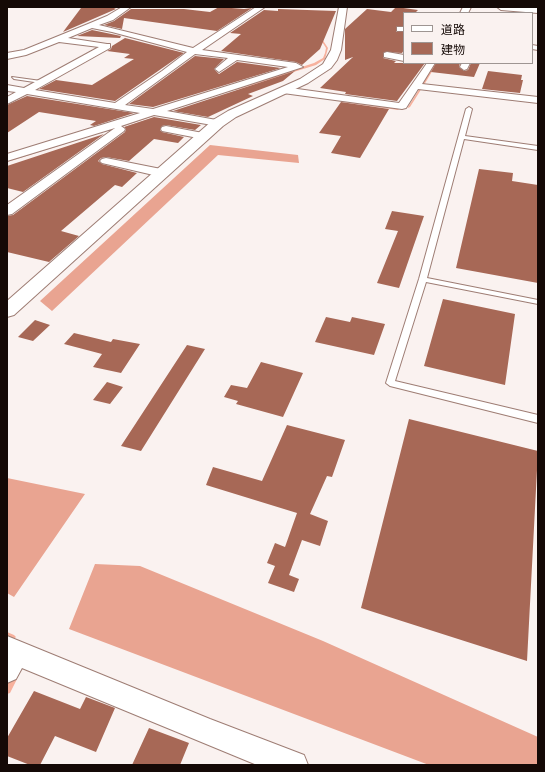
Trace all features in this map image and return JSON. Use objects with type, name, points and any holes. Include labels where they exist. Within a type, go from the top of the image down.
[{"type":"street","points":[[7,56],[26,52],[91,26],[110,18],[127,7]]},
{"type":"street","points":[[117,106],[165,73],[182,57],[194,51],[261,7]]},
{"type":"street","points":[[7,312],[218,123],[232,114],[283,90],[327,66],[334,55],[341,28],[343,7]]},
{"type":"street","points":[[501,7],[538,10]]},
{"type":"street","points":[[91,26],[194,51],[301,68],[316,73]]},
{"type":"street","points":[[88,43],[121,33]]},
{"type":"street","points":[[7,101],[107,46],[57,39]]},
{"type":"street","points":[[387,55],[403,58]]},
{"type":"street","points":[[219,69],[235,57]]},
{"type":"street","points":[[283,90],[398,107],[402,106],[431,64]]},
{"type":"street","points":[[7,158],[160,113],[301,68]]},
{"type":"street","points":[[417,86],[538,100]]},
{"type":"street","points":[[7,88],[218,123]]},
{"type":"street","points":[[7,211],[117,130],[160,113]]},
{"type":"street","points":[[166,129],[203,136]]},
{"type":"street","points":[[106,161],[162,173]]},
{"type":"street","points":[[10,657],[294,765]]},
{"type":"lane","points":[[14,78],[41,82]]},
{"type":"lane","points":[[469,109],[463,137],[423,280],[390,383],[538,419]]},
{"type":"lane","points":[[463,137],[538,148]]},
{"type":"lane","points":[[423,280],[538,302]]},
{"type":"shaded area","points":[[210,145],[298,155],[299,163],[218,155],[52,311],[40,301]]},
{"type":"shaded area","points":[[7,478],[85,494],[14,597],[7,593]]},
{"type":"shaded area","points":[[95,564],[140,566],[323,641],[538,737],[538,765],[429,765],[69,629]]},
{"type":"building","points":[[219,7],[244,9],[252,8],[217,31],[124,18],[122,29],[104,25],[114,21],[131,9],[184,9],[210,12]]},
{"type":"building","points":[[396,7],[418,10],[416,12],[403,12],[403,26],[396,27],[396,32],[403,32],[402,53],[384,52],[383,58],[396,61],[394,63],[424,64],[397,101],[345,94],[346,92],[320,88],[353,57],[345,60],[345,29],[367,9],[391,12]]},
{"type":"building","points":[[81,8],[114,8],[116,9],[63,32]]},
{"type":"building","points":[[278,9],[336,11],[320,49],[302,65],[296,62],[221,51],[241,34],[230,33],[264,10],[278,11]]},
{"type":"building","points":[[92,30],[121,36],[120,38],[77,36]]},
{"type":"building","points":[[125,38],[184,53],[115,101],[39,89],[56,80],[92,85],[134,59],[124,58],[130,54],[107,51]]},
{"type":"building","points":[[195,56],[224,59],[214,69],[219,74],[237,62],[281,68],[153,107],[129,104]]},
{"type":"building","points":[[435,64],[460,64],[459,67],[464,71],[468,70],[471,64],[480,64],[474,77],[431,72]]},
{"type":"building","points":[[295,71],[283,81],[248,94],[253,96],[208,117],[173,111]]},
{"type":"building","points":[[488,71],[522,75],[521,80],[523,80],[520,93],[482,89]]},
{"type":"building","points":[[27,96],[134,113],[94,126],[90,125],[96,121],[39,112],[7,133],[7,105]]},
{"type":"building","points":[[341,102],[389,109],[360,158],[331,153],[341,136],[319,133]]},
{"type":"building","points":[[154,117],[201,125],[195,130],[166,125],[162,126],[160,130],[162,132],[184,137],[178,143],[154,139],[129,161],[106,157],[101,158],[98,161],[102,164],[137,173],[122,187],[115,185],[61,231],[79,236],[49,262],[7,252],[7,216],[13,215],[125,132],[126,129],[124,127]]},
{"type":"building","points":[[104,134],[23,192],[7,188],[7,166]]},
{"type":"building","points":[[479,169],[513,173],[512,181],[538,185],[538,283],[456,268]]},
{"type":"building","points":[[392,211],[424,216],[399,288],[377,283],[398,231],[385,229]]},
{"type":"building","points":[[443,299],[515,314],[505,385],[424,366]]},
{"type":"building","points":[[326,317],[350,322],[352,317],[385,324],[374,355],[315,342]]},
{"type":"building","points":[[35,320],[50,325],[33,341],[18,337]]},
{"type":"building","points":[[74,333],[111,342],[113,339],[140,344],[121,373],[93,367],[102,354],[64,344]]},
{"type":"building","points":[[187,345],[205,349],[141,451],[121,446]]},
{"type":"building","points":[[261,362],[303,373],[283,417],[236,404],[238,401],[224,397],[231,385],[247,388]]},
{"type":"building","points":[[107,382],[123,387],[110,404],[93,400]]},
{"type":"building","points":[[409,419],[538,451],[527,661],[361,608]]},
{"type":"building","points":[[287,425],[345,440],[332,477],[327,476],[310,514],[328,521],[320,546],[302,540],[289,575],[299,579],[294,592],[268,583],[275,566],[267,563],[275,543],[285,547],[297,513],[206,485],[213,467],[262,481]]},
{"type":"building","points":[[34,691],[80,709],[86,697],[115,708],[96,752],[55,736],[40,765],[30,765],[7,756],[7,738]]},
{"type":"building","points":[[149,728],[189,743],[180,765],[132,765]]},
{"type":"waterway","points":[[235,89],[315,64],[324,58],[327,48],[320,37]]},
{"type":"waterway","points":[[423,84],[435,64]]},
{"type":"waterway","points":[[409,107],[421,88]]},
{"type":"waterway","points":[[123,125],[209,97]]},
{"type":"waterway","points":[[342,101],[398,109]]},
{"type":"waterway","points":[[7,161],[79,139]]},
{"type":"waterway","points":[[7,635],[12,637]]},
{"type":"waterway","points":[[7,690],[13,679]]}]
